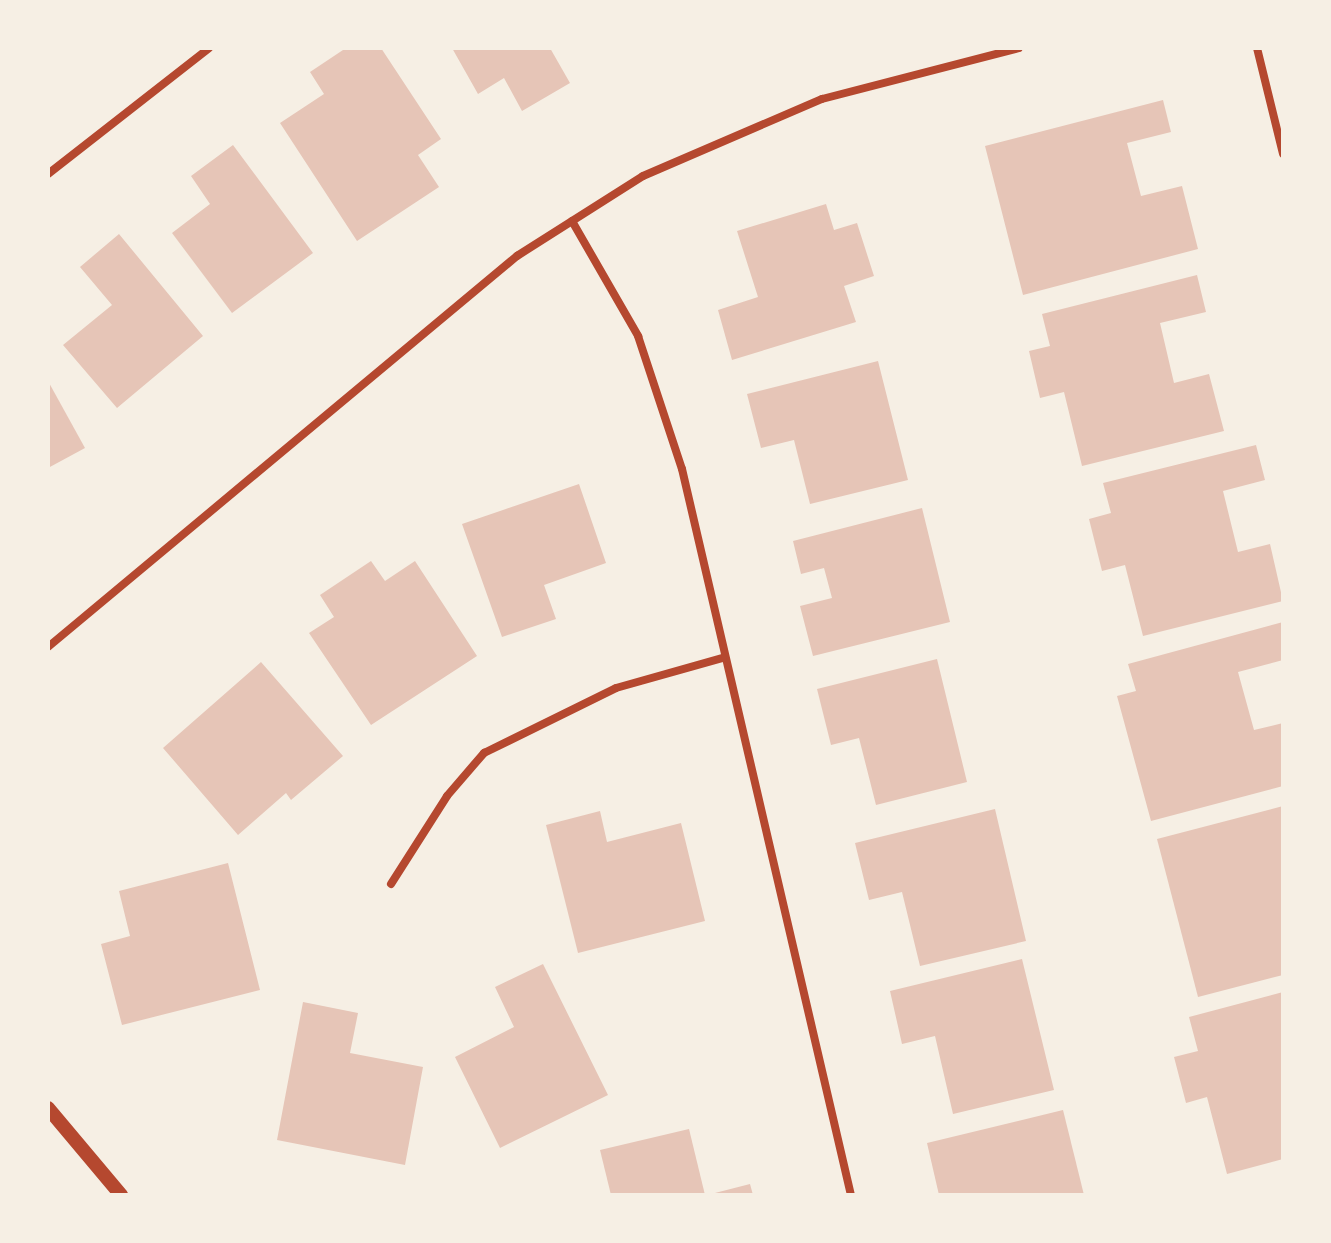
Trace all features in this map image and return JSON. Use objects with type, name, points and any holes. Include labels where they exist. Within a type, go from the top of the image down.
[{"type":"street","points":[[48,174],[209,48]]},
{"type":"street","points":[[48,647],[517,256],[643,176],[822,99],[1019,48]]},
{"type":"street","points":[[1257,48],[1283,154]]},
{"type":"street","points":[[572,221],[638,336],[682,469],[723,658],[851,1195]]},
{"type":"street","points":[[391,884],[447,796],[484,753],[616,688],[723,658]]},
{"type":"street","points":[[48,1108],[121,1195]]},
{"type":"building","points":[[346,48],[381,48],[441,139],[418,155],[439,187],[357,241],[280,123],[324,94],[310,72]]},
{"type":"building","points":[[452,48],[550,48],[570,83],[522,111],[504,78],[478,94]]},
{"type":"building","points":[[1163,100],[1171,132],[1127,143],[1141,196],[1182,186],[1198,249],[1023,295],[985,146]]},
{"type":"building","points":[[233,145],[313,253],[232,313],[172,233],[210,204],[191,176]]},
{"type":"building","points":[[826,204],[834,230],[857,223],[874,276],[844,286],[856,322],[732,360],[718,310],[758,297],[737,231]]},
{"type":"building","points":[[119,234],[203,336],[117,408],[63,345],[112,305],[80,267]]},
{"type":"building","points":[[1197,275],[1206,312],[1160,323],[1174,383],[1209,374],[1224,431],[1082,466],[1064,392],[1040,398],[1029,351],[1050,346],[1042,314]]},
{"type":"building","points":[[878,361],[908,480],[810,504],[794,440],[761,448],[747,394]]},
{"type":"building","points":[[48,381],[85,448],[48,468]]},
{"type":"building","points":[[1256,445],[1265,480],[1223,491],[1238,552],[1270,544],[1283,601],[1143,636],[1125,565],[1102,571],[1089,519],[1111,513],[1103,483]]},
{"type":"building","points":[[579,484],[606,563],[544,585],[556,619],[502,637],[462,524]]},
{"type":"building","points":[[922,508],[950,622],[813,656],[800,606],[832,598],[824,568],[801,574],[793,541]]},
{"type":"building","points":[[371,561],[385,581],[415,561],[477,656],[371,725],[309,633],[334,617],[320,595]]},
{"type":"building","points":[[1283,622],[1283,660],[1238,672],[1254,730],[1283,723],[1283,786],[1151,821],[1117,696],[1136,691],[1128,664]]},
{"type":"building","points":[[937,659],[967,782],[876,805],[859,738],[831,745],[817,689]]},
{"type":"building","points":[[261,662],[343,756],[291,800],[286,793],[238,835],[163,748]]},
{"type":"building","points":[[1283,806],[1283,975],[1198,997],[1157,839]]},
{"type":"building","points":[[995,809],[1026,941],[920,966],[902,892],[869,900],[855,843]]},
{"type":"building","points":[[600,811],[607,842],[681,823],[705,921],[578,953],[546,825]]},
{"type":"building","points":[[228,863],[260,990],[122,1025],[101,944],[130,936],[119,891]]},
{"type":"building","points":[[1022,959],[1054,1090],[953,1114],[935,1036],[902,1044],[890,991]]},
{"type":"building","points":[[543,964],[608,1095],[500,1148],[455,1057],[514,1027],[495,987]]},
{"type":"building","points":[[1283,992],[1283,1159],[1227,1174],[1207,1097],[1186,1103],[1174,1057],[1198,1051],[1189,1017]]},
{"type":"building","points":[[303,1002],[358,1013],[350,1053],[423,1067],[405,1165],[277,1140]]},
{"type":"building","points":[[1063,1110],[1084,1195],[939,1195],[927,1143]]},
{"type":"building","points":[[689,1129],[705,1195],[611,1195],[600,1150]]},
{"type":"building","points":[[750,1184],[753,1195],[711,1194]]}]
